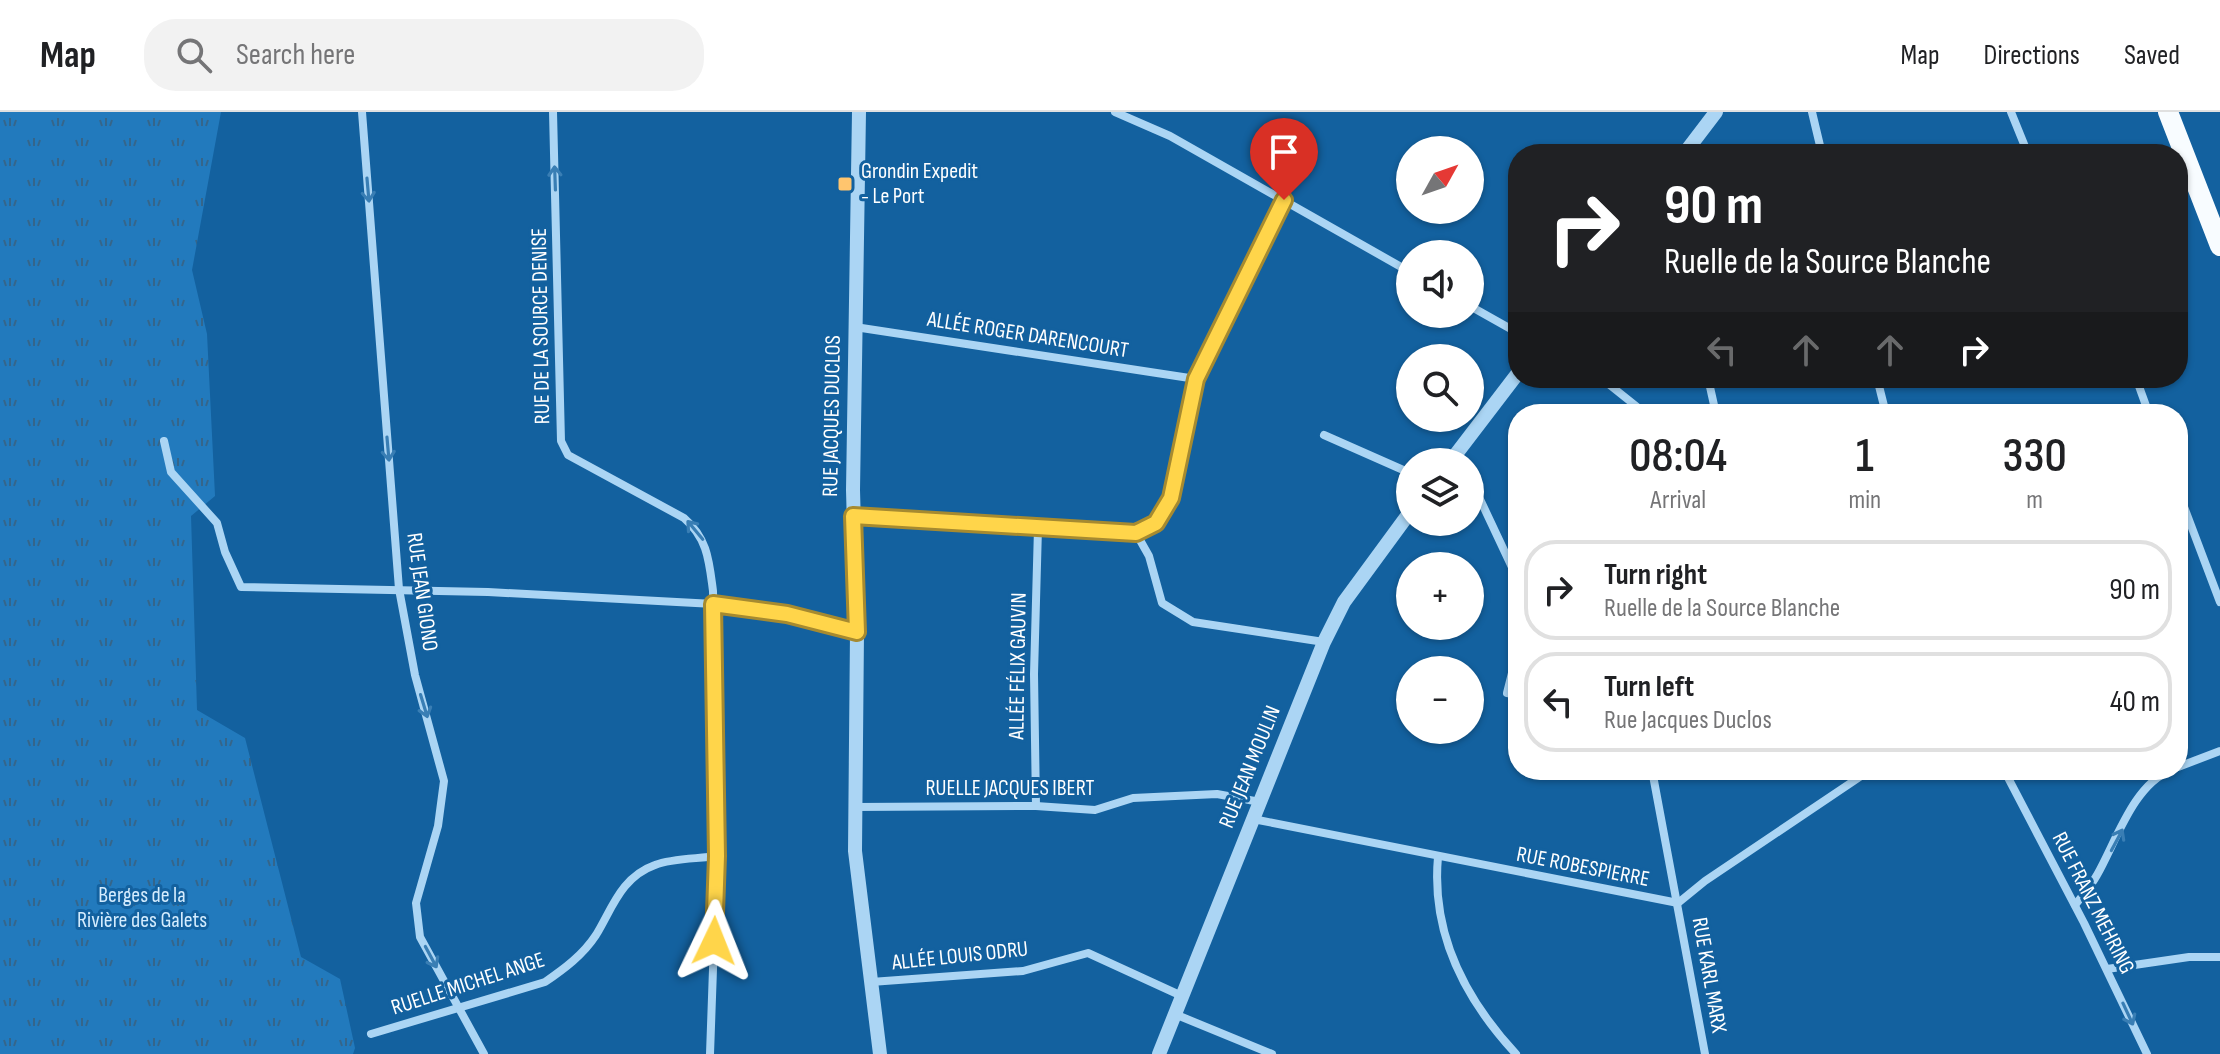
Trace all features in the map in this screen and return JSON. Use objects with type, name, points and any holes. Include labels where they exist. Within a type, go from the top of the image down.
[{"type":"main road","points":[[2168,112],[2180,144]]},
{"type":"main road","points":[[2188,164],[2220,246]]},
{"type":"street","name":"RUE JEAN GIONO","points":[[362,112],[399,589],[415,675],[444,781],[438,826],[416,903],[420,937],[484,1054]]},
{"type":"street","name":"RUE DE LA SOURCE DENISE","points":[[553,112],[561,441],[568,455],[684,518],[699,531],[707,548],[713,604],[717,856],[710,1054]]},
{"type":"street","name":"RUE JACQUES DUCLOS","points":[[859,112],[853,516],[857,632],[855,851],[880,1054]]},
{"type":"street","points":[[1115,112],[1136,116],[1396,264]]},
{"type":"street","points":[[1692,144],[1716,112]]},
{"type":"street","points":[[1812,112],[1820,144]]},
{"type":"street","points":[[2011,112],[2024,144]]},
{"type":"street","points":[[853,516],[1136,533],[1156,523],[1171,498],[1196,379],[1284,200]]},
{"type":"street","points":[[1484,314],[1508,327]]},
{"type":"street","name":"ALLÉE ROGER DARENCOURT","points":[[855,327],[1196,379]]},
{"type":"street","points":[[1462,448],[1508,386]]},
{"type":"street","points":[[1614,388],[1634,404]]},
{"type":"street","points":[[1324,435],[1396,467]]},
{"type":"street","points":[[164,441],[171,472],[217,523],[225,552],[241,587],[399,589],[713,604],[787,614],[857,632]]},
{"type":"street","points":[[1484,508],[1508,559]]},
{"type":"street","points":[[2188,517],[2220,602]]},
{"type":"street","name":"ALLÉE FÉLIX GAUVIN","points":[[1036,806],[1034,674],[1038,528]]},
{"type":"street","name":"RUE JEAN MOULIN","points":[[1159,1054],[1185,998],[1324,642],[1344,602],[1396,531]]},
{"type":"street","points":[[1136,533],[1149,556],[1162,603],[1193,622],[1324,642]]},
{"type":"street","points":[[2188,763],[2220,751]]},
{"type":"street","name":"RUE KARL MARX","points":[[1654,780],[1705,1054]]},
{"type":"street","points":[[1678,903],[1705,881],[1855,780]]},
{"type":"street","name":"RUE FRANZ MEHRING","points":[[2009,780],[2075,905],[2147,1054]]},
{"type":"street","points":[[2075,905],[2095,880],[2141,794],[2153,780]]},
{"type":"street","name":"RUELLE JACQUES IBERT","points":[[855,807],[1036,806],[1095,810],[1133,798],[1205,794],[1260,802]]},
{"type":"street","name":"RUE ROBESPIERRE","points":[[1253,819],[1678,903]]},
{"type":"street","name":"RUELLE MICHEL ANGE","points":[[371,1034],[545,982],[567,967],[594,938],[616,895],[636,876],[655,865],[717,856]]},
{"type":"street","points":[[1438,857],[1438,909],[1450,955],[1484,1017],[1516,1054]]},
{"type":"street","name":"ALLÉE LOUIS ODRU","points":[[871,982],[1023,971],[1088,953],[1185,998]]},
{"type":"street","points":[[2107,969],[2189,957],[2220,957]]},
{"type":"street","points":[[1177,1015],[1272,1054]]},
{"type":"green space","name":"Berges de la Rivière des Galets","points":[[0,112],[221,112],[192,270],[207,334],[215,496],[191,516],[197,710],[245,738],[301,957],[340,979],[355,1048],[353,1054],[0,1054]]},
{"type":"place","name":"Grondin Expedit - Le Port","points":[[845,184]]},
{"type":"route","points":[[714,941],[717,856],[713,604],[787,614],[857,632],[853,516],[1136,533],[1156,523],[1171,498],[1196,379],[1284,200]]}]
